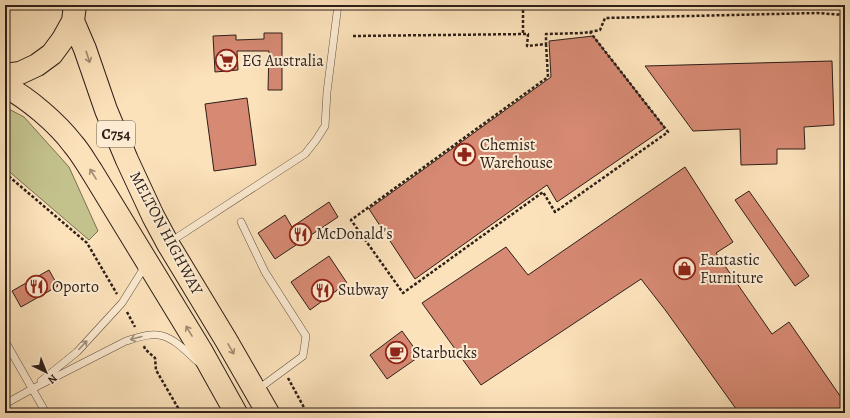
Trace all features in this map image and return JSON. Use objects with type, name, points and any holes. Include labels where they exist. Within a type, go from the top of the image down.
[{"type":"highway","name":"MELTON HIGHWAY","points":[[74,13],[108,118],[152,216],[268,413]]},
{"type":"highway","name":"MELTON HIGHWAY","points":[[5,75],[20,73],[37,65],[52,54],[63,39],[74,13]]},
{"type":"highway","name":"MELTON HIGHWAY","points":[[5,86],[40,111],[74,144],[202,352],[236,413]]},
{"type":"lane","points":[[168,244],[305,154],[316,140],[325,126],[338,5]]},
{"type":"lane","points":[[241,222],[265,272],[306,336],[303,356],[255,391]]},
{"type":"lane","points":[[32,389],[77,352],[122,303],[142,271],[143,256]]},
{"type":"lane","points":[[5,404],[126,341],[150,335],[162,335],[176,343],[216,378]]},
{"type":"lane","points":[[5,341],[46,413]]},
{"type":"path","points":[[523,5],[523,34]]},
{"type":"path","points":[[590,32],[668,132],[555,212],[543,192],[403,292],[351,220],[548,77],[546,34],[584,33],[600,30],[605,18],[817,13],[845,15]]},
{"type":"path","points":[[353,36],[528,34],[528,46],[546,44]]},
{"type":"path","points":[[5,173],[87,243],[122,303],[145,349],[155,358],[156,370],[181,413]]},
{"type":"path","points":[[284,370],[307,413]]},
{"type":"shaded area","points":[[5,107],[24,117],[69,167],[98,231],[89,240],[5,168]]},
{"type":"building","points":[[264,33],[282,33],[282,90],[268,90],[269,51],[237,51],[238,70],[215,72],[213,36],[236,35],[236,40],[264,39]]},
{"type":"building","points":[[593,36],[665,128],[557,202],[547,185],[415,279],[369,209],[551,77],[549,41]]},
{"type":"building","points":[[832,61],[834,125],[804,127],[805,149],[777,149],[777,164],[741,165],[740,129],[693,131],[645,66]]},
{"type":"building","points":[[247,98],[256,165],[214,171],[205,104]]},
{"type":"building","points":[[685,167],[733,242],[716,253],[772,334],[789,322],[845,403],[845,413],[739,413],[666,311],[641,279],[481,385],[422,303],[506,247],[528,275]]},
{"type":"building","points":[[749,191],[809,276],[795,286],[735,200]]},
{"type":"building","points":[[329,202],[338,217],[275,259],[258,233],[285,215],[292,227]]},
{"type":"building","points":[[329,256],[347,283],[310,310],[291,282]]},
{"type":"building","points":[[49,270],[58,286],[21,307],[12,291]]},
{"type":"building","points":[[402,331],[420,356],[387,379],[370,355]]},
{"type":"place","name":"EG Australia","points":[[226,61]]},
{"type":"place","name":"Chemist Warehouse","points":[[464,154]]},
{"type":"place","name":"McDonald's","points":[[300,234]]},
{"type":"place","name":"Fantastic Furniture","points":[[684,269]]},
{"type":"place","name":"Oporto","points":[[36,287]]},
{"type":"place","name":"Subway","points":[[322,290]]},
{"type":"place","name":"Starbucks","points":[[396,353]]}]
